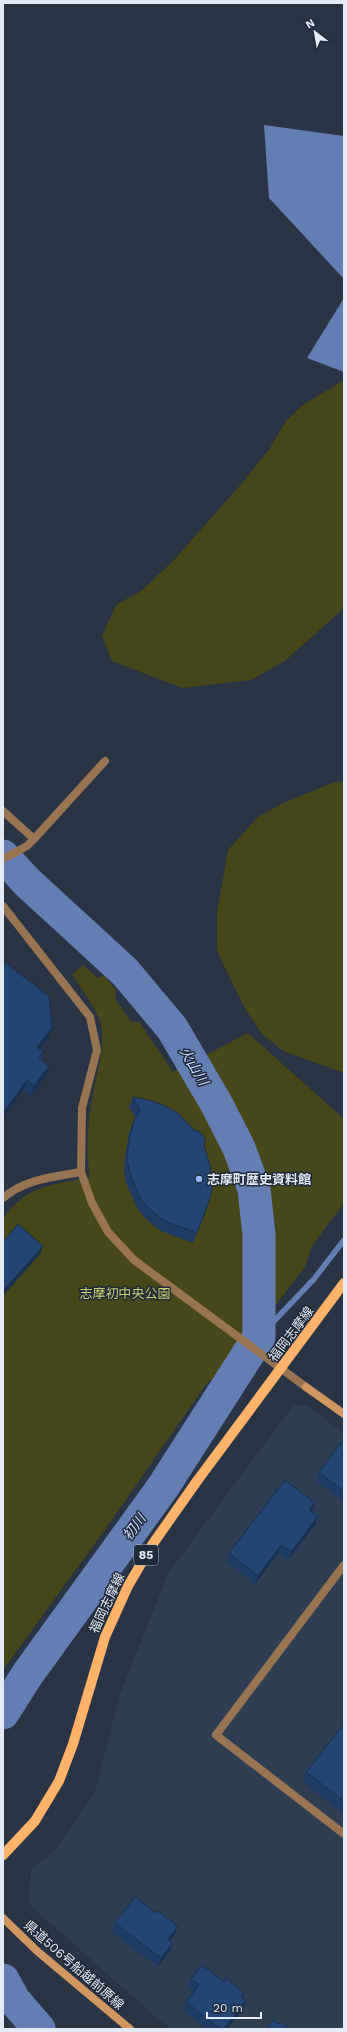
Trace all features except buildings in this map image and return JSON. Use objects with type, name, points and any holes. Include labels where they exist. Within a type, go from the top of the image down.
[{"type":"main road","name":"福岡志摩線","points":[[3,1855],[35,1821],[59,1781],[73,1744],[105,1637],[128,1586],[156,1539],[344,1283]]},
{"type":"main road","points":[[306,1387],[344,1414]]},
{"type":"main road","name":"県道506号船越前原線","points":[[3,1918],[37,1951],[130,2029]]},
{"type":"street","points":[[3,859],[26,846],[34,839],[105,761]]},
{"type":"street","points":[[3,811],[34,839]]},
{"type":"street","points":[[3,906],[90,1016],[97,1050],[82,1108],[81,1172],[92,1203],[108,1232],[134,1260],[306,1387]]},
{"type":"street","points":[[3,1198],[9,1193],[33,1180],[81,1172]]},
{"type":"street","points":[[344,1565],[216,1735],[344,1834]]},
{"type":"shaded area","points":[[293,1406],[307,1406],[344,1433],[344,2029],[173,2029],[160,2021],[29,1904],[31,1869],[54,1851],[94,1794],[120,1694],[169,1572]]},
{"type":"green space","points":[[341,382],[344,382],[344,608],[285,661],[251,680],[182,688],[112,661],[102,636],[116,605],[141,591],[174,560],[243,482],[270,448],[286,421],[304,404]]},
{"type":"green space","points":[[344,781],[344,1073],[283,1051],[262,1034],[244,1007],[217,951],[217,912],[228,850],[258,817],[281,804],[332,783]]},
{"type":"green space","name":"志摩初中央公園","points":[[83,965],[98,978],[104,975],[116,991],[115,999],[131,1021],[140,1023],[173,1072],[248,1033],[344,1119],[344,1203],[312,1246],[305,1267],[229,1365],[207,1383],[109,1524],[3,1670],[3,1219],[13,1207],[32,1192],[52,1185],[90,1177],[87,1144],[92,1099],[101,1055],[102,1031],[100,1022],[92,1005],[72,974]]},
{"type":"water","points":[[264,125],[344,136],[344,279],[269,198]]},
{"type":"water","points":[[344,298],[344,372],[307,358]]},
{"type":"waterway","name":"火山川","points":[[3,856],[27,882],[125,972],[172,1028],[216,1103],[239,1148],[254,1189],[259,1235],[259,1337],[163,1487],[27,1675],[3,1713]]},
{"type":"waterway","points":[[259,1337],[314,1279],[344,1240]]},
{"type":"waterway","name":"初川","points":[[3,1980],[14,2000],[39,2029]]},
{"type":"place","name":"志摩町歴史資料館","points":[[199,1179]]}]
